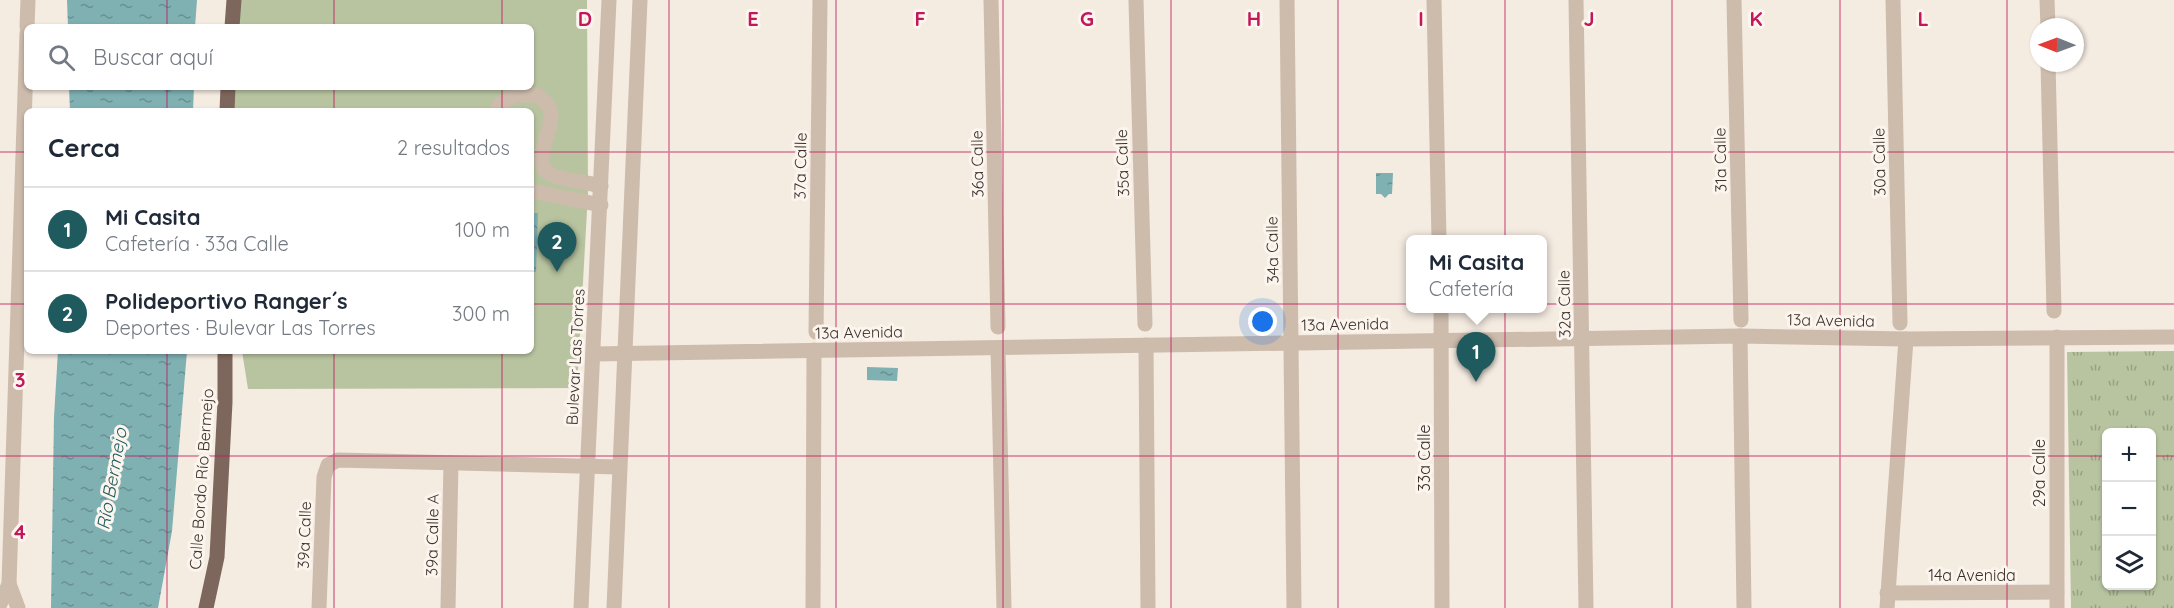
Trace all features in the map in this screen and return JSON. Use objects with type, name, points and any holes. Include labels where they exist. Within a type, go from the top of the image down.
[{"type":"main road","points":[[232,24],[234,0]]},
{"type":"main road","points":[[227,108],[228,90]]},
{"type":"main road","name":"Calle Bordo Río Bermejo","points":[[206,608],[217,557],[225,402],[225,354]]},
{"type":"street","points":[[27,24],[28,0]]},
{"type":"street","name":"Bulevar Las Torres","points":[[581,608],[609,0]]},
{"type":"street","points":[[614,608],[640,0]]},
{"type":"street","name":"37a Calle","points":[[816,332],[820,0]]},
{"type":"street","name":"36a Calle","points":[[992,0],[998,327]]},
{"type":"street","name":"35a Calle","points":[[1136,0],[1145,324]]},
{"type":"street","name":"34a Calle","points":[[1287,0],[1294,608]]},
{"type":"street","points":[[1434,0],[1439,235]]},
{"type":"street","name":"32a Calle","points":[[1576,0],[1586,608]]},
{"type":"street","name":"31a Calle","points":[[1734,0],[1741,320]]},
{"type":"street","name":"30a Calle","points":[[1893,0],[1900,323]]},
{"type":"street","points":[[2047,0],[2048,18]]},
{"type":"street","points":[[2049,72],[2054,311]]},
{"type":"street","points":[[25,90],[25,108]]},
{"type":"street","points":[[498,108],[500,104],[515,95],[537,95],[546,103],[551,113],[549,132],[541,154],[541,161],[547,171],[554,176],[601,186]]},
{"type":"street","points":[[0,604],[9,584],[24,125]]},
{"type":"street","points":[[534,192],[601,205]]},
{"type":"street","name":"33a Calle","points":[[1441,313],[1442,608]]},
{"type":"street","points":[[1740,336],[1744,608]]},
{"type":"street","name":"13a Avenida","points":[[592,354],[1740,336],[1906,339],[2174,337]]},
{"type":"street","name":"29a Calle","points":[[2057,337],[2057,600]]},
{"type":"street","points":[[1887,600],[1906,339]]},
{"type":"street","points":[[1146,345],[1148,608]]},
{"type":"street","points":[[998,348],[1004,608]]},
{"type":"street","points":[[813,608],[814,350]]},
{"type":"street","name":"39a Calle","points":[[319,608],[324,477],[328,465],[338,460],[451,463]]},
{"type":"street","points":[[451,463],[619,467]]},
{"type":"street","name":"39a Calle A","points":[[448,608],[451,463]]},
{"type":"street","points":[[9,584],[18,608]]},
{"type":"street","name":"14a Avenida","points":[[1887,600],[2057,600]]},
{"type":"green space","points":[[238,0],[587,0],[588,193],[577,388],[248,389],[242,354],[534,354],[534,108],[231,108],[232,90],[534,90],[534,24],[234,24]]},
{"type":"green space","points":[[2174,351],[2174,608],[2071,608],[2067,352]]},
{"type":"water","points":[[67,0],[197,0],[195,24],[68,24]]},
{"type":"water","points":[[69,90],[194,90],[193,108],[70,108]]},
{"type":"water","points":[[1376,173],[1393,173],[1392,194],[1385,198],[1381,194],[1376,194]]},
{"type":"water","points":[[534,213],[538,213],[536,272],[534,272]]},
{"type":"water","name":"Río Bermejo","points":[[58,354],[187,354],[172,531],[158,608],[51,608],[54,417]]},
{"type":"water","points":[[867,367],[898,368],[897,381],[867,380]]},
{"type":"place","name":"Polideportivo Ranger´s","points":[[557,272]]},
{"type":"place","name":"Mi Casita","points":[[1476,382]]}]
